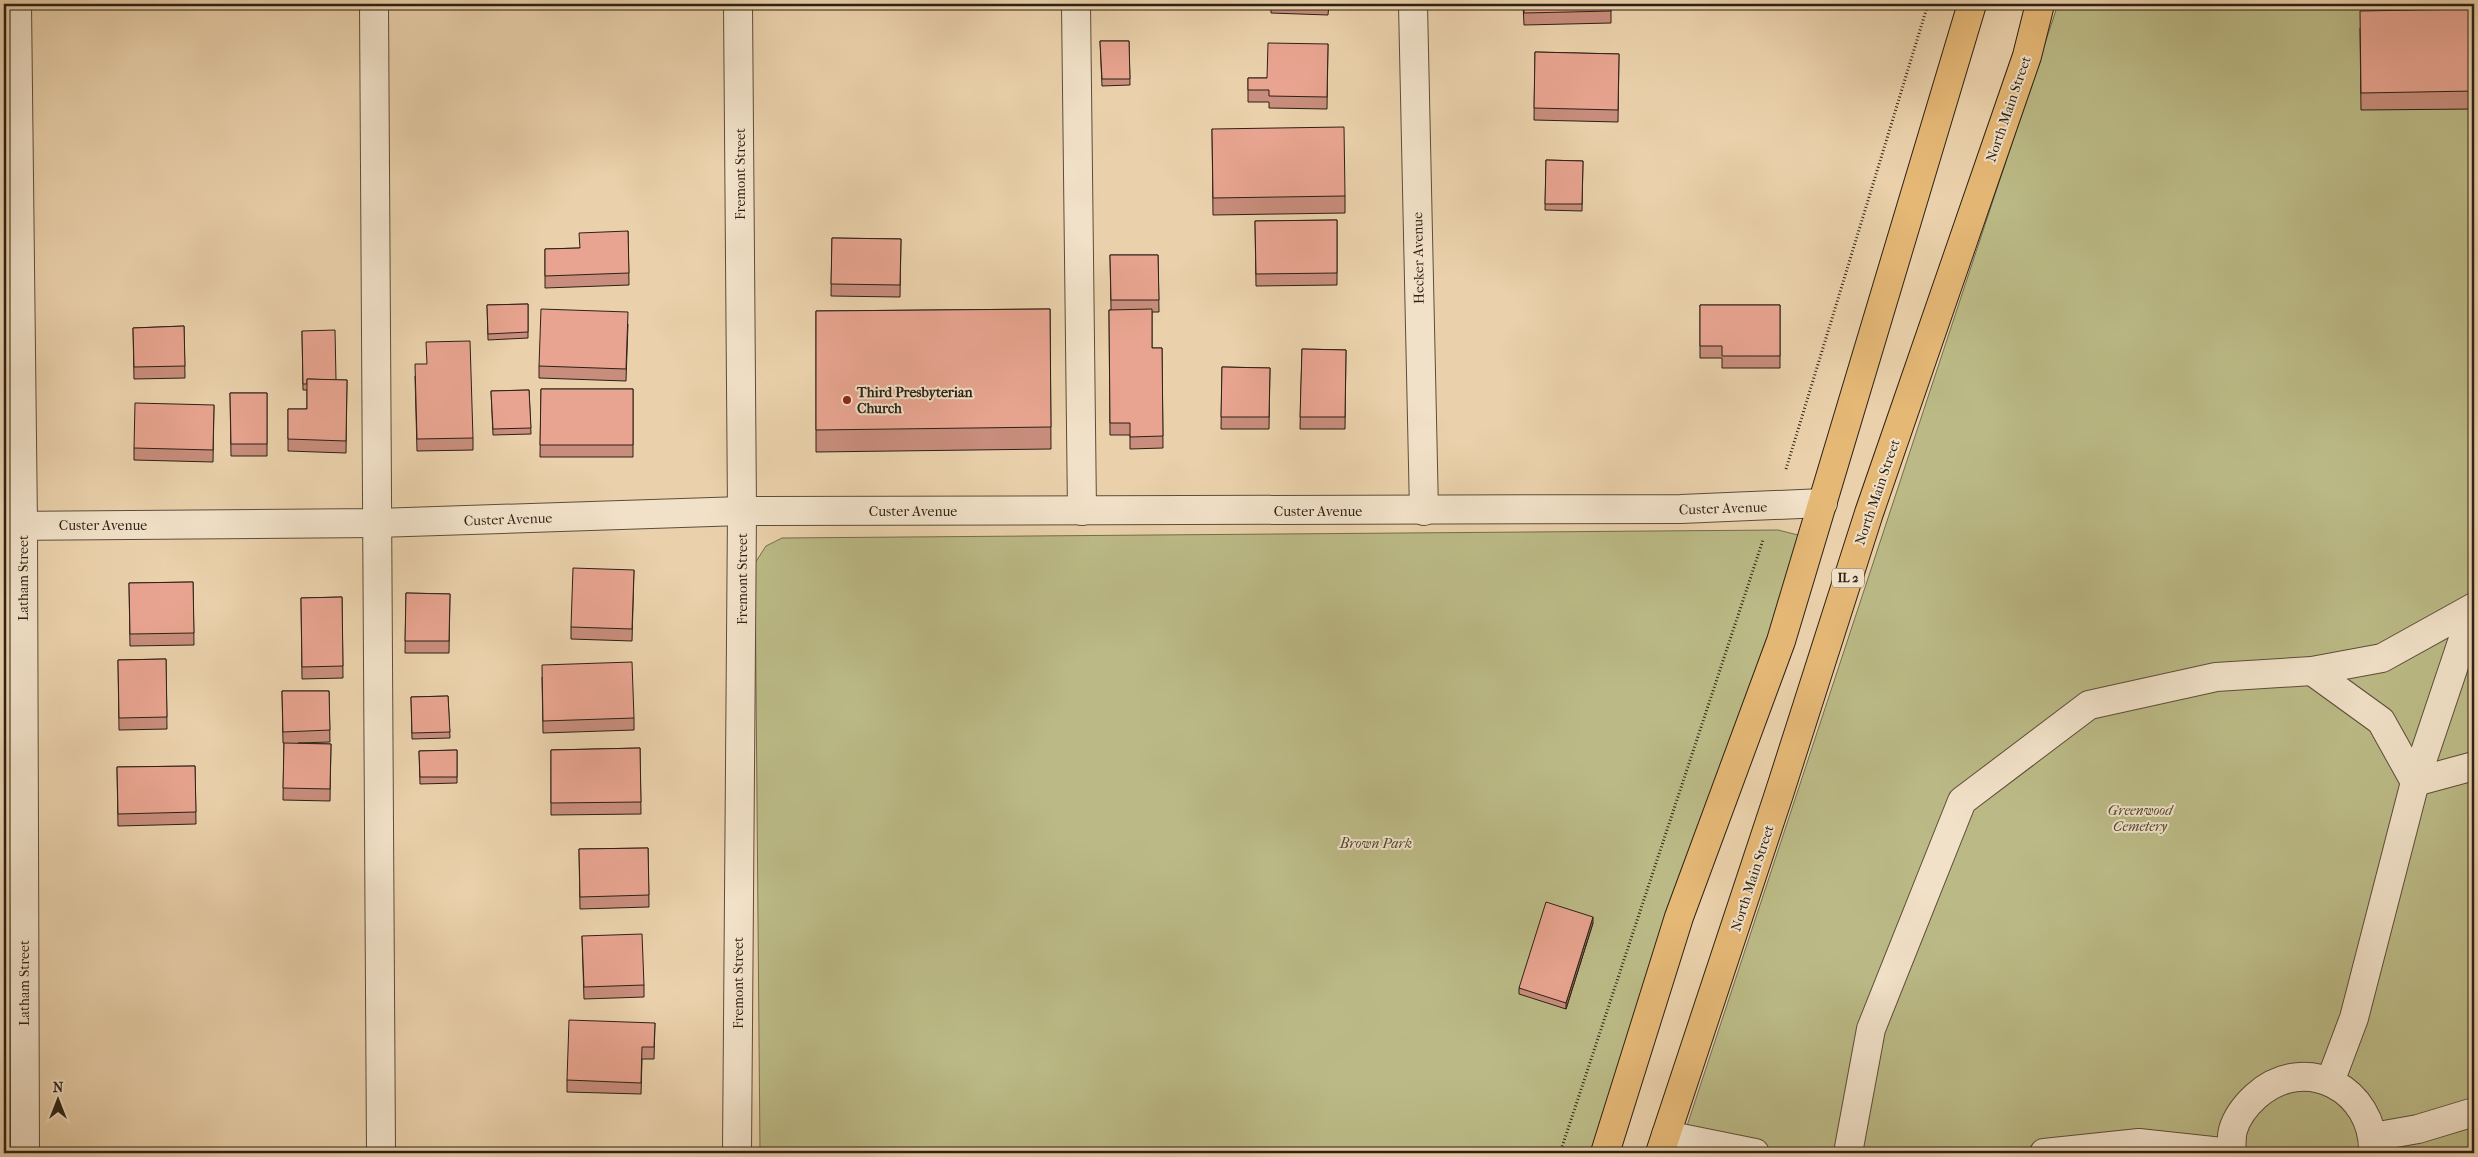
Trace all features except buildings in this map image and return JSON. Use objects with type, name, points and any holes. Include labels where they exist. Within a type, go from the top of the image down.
[{"type":"main road","points":[[1605,1153],[1679,917],[1781,641],[1972,4]]},
{"type":"main road","name":"North Main Street","points":[[1663,1144],[1780,794],[1869,514],[2027,56],[2040,4]]},
{"type":"street","name":"Latham Street","points":[[17,4],[14,526],[25,1153]]},
{"type":"street","points":[[374,4],[381,1153]]},
{"type":"street","name":"Fremont Street","points":[[737,1153],[742,512],[738,4]]},
{"type":"street","points":[[1076,4],[1082,512]]},
{"type":"street","name":"Hecker Avenue","points":[[1412,4],[1424,512]]},
{"type":"street","name":"Custer Avenue","points":[[14,526],[377,523],[742,512],[1681,510],[1823,503]]},
{"type":"street","points":[[1848,1153],[1871,1029],[1962,801],[2089,705],[2216,677],[2312,671],[2382,658],[2474,607]]},
{"type":"street","points":[[2330,1082],[2354,1018],[2415,782],[2464,638],[2474,622]]},
{"type":"street","points":[[2312,671],[2381,721],[2415,782]]},
{"type":"street","points":[[2415,782],[2474,766]]},
{"type":"street","points":[[2044,1153],[2139,1143],[2231,1153],[2233,1131],[2243,1108],[2269,1084],[2293,1077],[2306,1076],[2330,1082],[2351,1096],[2365,1113],[2373,1145],[2474,1112]]},
{"type":"street","points":[[1663,1144],[1755,1153]]},
{"type":"path","points":[[1560,1153],[1774,506],[1928,4]]},
{"type":"green space","name":"Greenwood Cemetery","points":[[2058,4],[2474,4],[2474,1153],[1678,1153]]},
{"type":"green space","name":"Brown Park","points":[[1778,530],[1798,535],[1802,553],[1599,1153],[760,1153],[755,563],[766,546],[782,538]]},
{"type":"place","name":"Third Presbyterian Church","points":[[847,400]]}]
